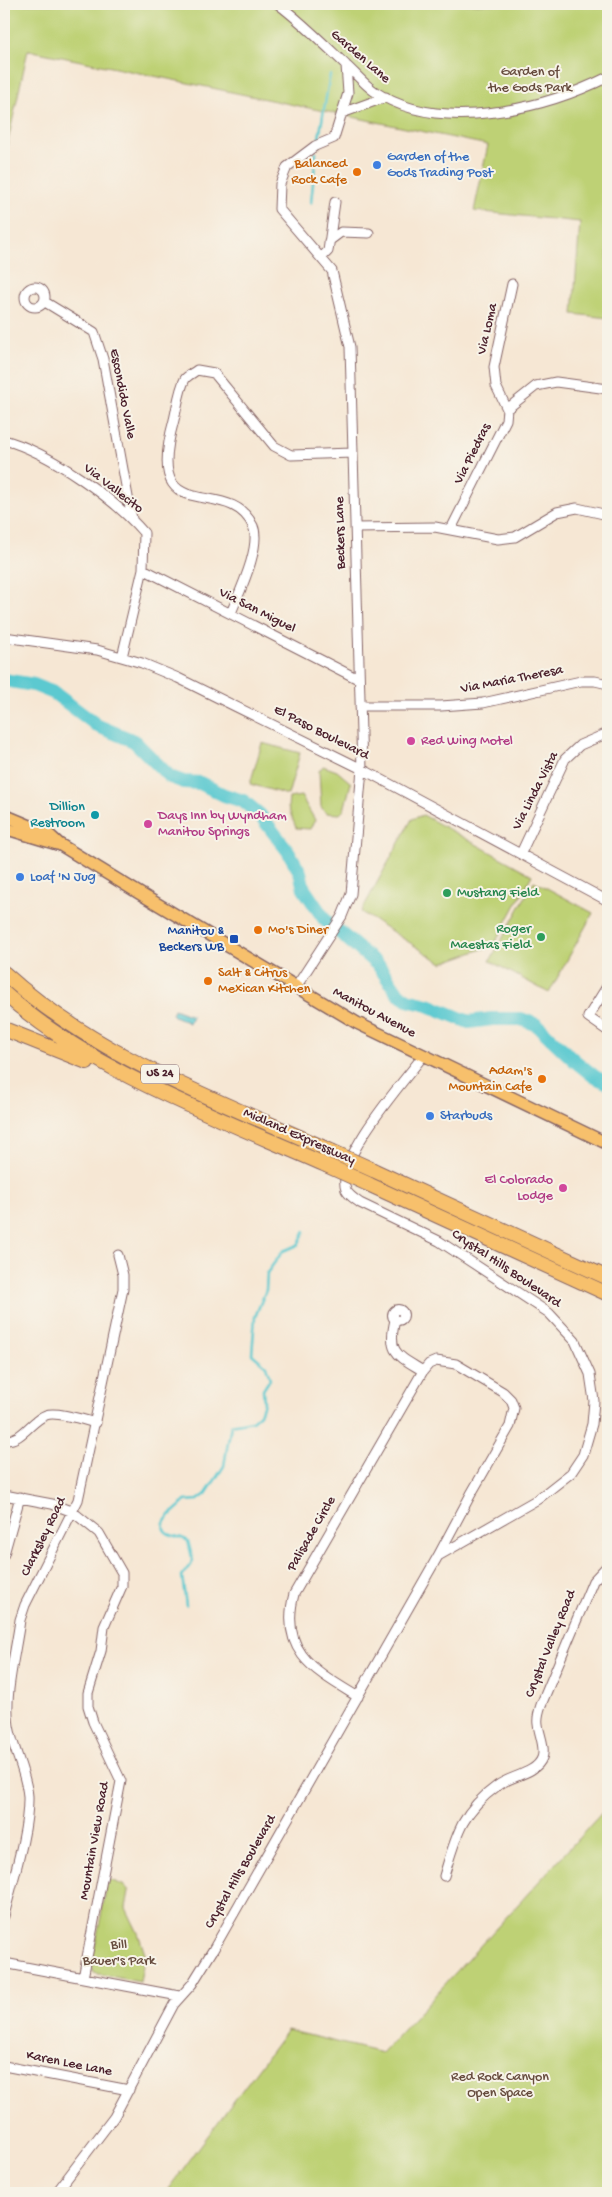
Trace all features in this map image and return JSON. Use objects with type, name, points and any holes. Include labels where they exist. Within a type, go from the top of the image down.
[{"type":"highway","name":"Midland Expressway","points":[[4,973],[66,1023],[159,1074],[608,1278]]},
{"type":"highway","name":"Midland Expressway","points":[[4,993],[41,1023],[76,1047],[140,1081],[608,1294]]},
{"type":"highway","points":[[4,1029],[47,1045],[206,1112]]},
{"type":"main road","name":"Manitou Avenue","points":[[4,818],[47,833],[59,844],[357,1023],[608,1144]]},
{"type":"street","name":"Garden Lane","points":[[278,4],[366,84],[386,97],[419,109],[490,113],[550,102],[608,77]]},
{"type":"street","name":"Beckers Lane","points":[[296,987],[342,916],[352,890],[362,769],[350,347],[332,271],[279,209],[279,191],[283,174],[292,161],[315,146],[334,138],[348,93],[346,65]]},
{"type":"street","points":[[342,113],[386,97]]},
{"type":"street","points":[[322,257],[328,251],[335,202]]},
{"type":"street","points":[[329,241],[340,232],[369,233]]},
{"type":"street","name":"Via Loma","points":[[507,409],[496,386],[494,367],[512,284]]},
{"type":"street","name":"Escondido Valle","points":[[45,302],[94,332],[103,358],[132,519]]},
{"type":"street","points":[[231,613],[249,566],[255,534],[251,523],[234,508],[212,499],[184,494],[171,480],[165,455],[185,378],[197,370],[214,373],[274,446],[290,455],[353,453]]},
{"type":"street","points":[[507,409],[536,386],[556,382],[608,388]]},
{"type":"street","name":"Via Piedras","points":[[451,529],[506,420],[507,409]]},
{"type":"street","name":"Via Vallecito","points":[[4,440],[21,445],[58,465],[97,491],[132,519],[144,533],[143,569],[122,657]]},
{"type":"street","points":[[355,528],[418,526],[451,529],[498,539],[515,537],[557,512],[577,508],[608,515]]},
{"type":"street","name":"Via San Miguel","points":[[143,569],[358,679]]},
{"type":"street","name":"El Paso Boulevard","points":[[4,637],[75,646],[122,657],[178,678],[362,769],[608,901]]},
{"type":"street","name":"Via Maria Theresa","points":[[360,706],[483,703],[581,681],[608,684]]},
{"type":"street","name":"Via Linda Vista","points":[[521,853],[566,759],[580,745],[608,733]]},
{"type":"street","points":[[608,985],[588,1017],[608,1031]]},
{"type":"street","name":"Crystal Hills Boulevard","points":[[423,1056],[380,1109],[365,1132],[349,1168],[346,1189],[360,1203],[439,1241],[549,1313],[568,1331],[581,1351],[590,1374],[594,1401],[592,1424],[587,1445],[577,1464],[562,1482],[538,1499],[438,1556]]},
{"type":"street","name":"Clarksley Road","points":[[4,1916],[26,1818],[28,1796],[24,1775],[10,1735],[8,1716],[20,1620],[25,1605],[73,1512],[96,1422],[123,1289],[123,1275],[118,1256]]},
{"type":"street","points":[[395,1320],[391,1339],[393,1349],[398,1355],[422,1371]]},
{"type":"street","name":"Crystal Hills Boulevard","points":[[56,2193],[114,2117],[179,1996],[192,1984],[213,1950],[510,1426],[514,1417],[513,1404],[504,1392],[451,1362],[432,1363],[422,1371]]},
{"type":"street","name":"Palisade Circle","points":[[358,1697],[324,1676],[300,1653],[290,1626],[292,1602],[298,1586],[422,1371]]},
{"type":"street","points":[[4,1440],[16,1438],[46,1414],[56,1414],[96,1422]]},
{"type":"street","name":"Mountain View Road","points":[[4,1495],[52,1504],[73,1512],[99,1533],[120,1567],[123,1579],[104,1627],[101,1651],[88,1693],[88,1706],[93,1722],[121,1781],[83,1978]]},
{"type":"street","points":[[4,1554],[20,1497]]},
{"type":"street","name":"Crystal Valley Road","points":[[444,1876],[459,1828],[468,1815],[497,1786],[536,1766],[542,1758],[543,1753],[538,1723],[541,1705],[592,1580],[608,1565]]},
{"type":"street","points":[[4,1963],[179,1996]]},
{"type":"street","name":"Karen Lee Lane","points":[[4,2066],[129,2090]]},
{"type":"green space","name":"Garden of the Gods Park","points":[[4,4],[608,4],[608,318],[573,314],[580,222],[474,211],[488,145],[28,50],[4,159]]},
{"type":"green space","points":[[262,743],[300,753],[288,795],[250,784]]},
{"type":"green space","points":[[323,766],[337,771],[351,783],[344,810],[340,814],[326,813],[321,807],[319,771]]},
{"type":"green space","points":[[301,796],[315,820],[310,829],[296,828],[288,807],[289,798]]},
{"type":"green space","name":"Mustang Field","points":[[423,815],[532,875],[494,945],[442,963],[361,912],[412,819]]},
{"type":"green space","name":"Roger Maestas Field","points":[[534,881],[593,913],[549,993],[490,961]]},
{"type":"green space","name":"Red Rock Canyon Open Space","points":[[608,1806],[608,2193],[165,2193],[287,2030],[382,2053]]},
{"type":"green space","name":"Bill Bauer's Park","points":[[108,1879],[125,1886],[129,1891],[126,1908],[138,1933],[145,1954],[140,1982],[94,1973],[91,1968]]},
{"type":"water","points":[[174,1009],[192,1016],[189,1023],[174,1016],[172,1014]]},
{"type":"waterway","points":[[319,138],[330,75]]},
{"type":"waterway","points":[[311,203],[316,153]]},
{"type":"waterway","points":[[4,680],[34,685],[54,693],[98,726],[134,741],[170,777],[184,782],[200,783],[224,795],[243,801],[260,815],[288,851],[300,872],[304,889],[325,920],[379,966],[397,992],[407,1000],[428,1005],[469,1022],[492,1019],[521,1019],[537,1025],[575,1061],[595,1077],[608,1083]]},
{"type":"waterway","points":[[186,1605],[182,1576],[193,1561],[188,1541],[169,1534],[163,1526],[168,1517],[185,1501],[198,1500],[206,1494],[224,1466],[231,1425],[252,1421],[260,1414],[264,1403],[263,1390],[270,1379],[266,1366],[252,1354],[255,1317],[266,1290],[267,1273],[283,1251],[298,1245],[305,1231]]},
{"type":"place","name":"Garden of the Gods Trading Post","points":[[377,165]]},
{"type":"place","name":"Balanced Rock Cafe","points":[[357,172]]},
{"type":"place","name":"Red Wing Motel","points":[[411,741]]},
{"type":"place","name":"Dillion Restroom","points":[[95,815]]},
{"type":"place","name":"Days Inn by Wyndham Manitou Springs","points":[[148,824]]},
{"type":"place","name":"Loaf 'N Jug","points":[[20,877]]},
{"type":"place","name":"Mustang Field","points":[[447,893]]},
{"type":"place","name":"Mo's Diner","points":[[258,930]]},
{"type":"place","name":"Roger Maestas Field","points":[[541,937]]},
{"type":"place","name":"Manitou & Beckers WB","points":[[234,939]]},
{"type":"place","name":"Salt & Citrus Mexican Kitchen","points":[[208,981]]},
{"type":"place","name":"Adam's Mountain Cafe","points":[[542,1079]]},
{"type":"place","name":"Starbuds","points":[[430,1116]]},
{"type":"place","name":"El Colorado Lodge","points":[[563,1188]]}]
